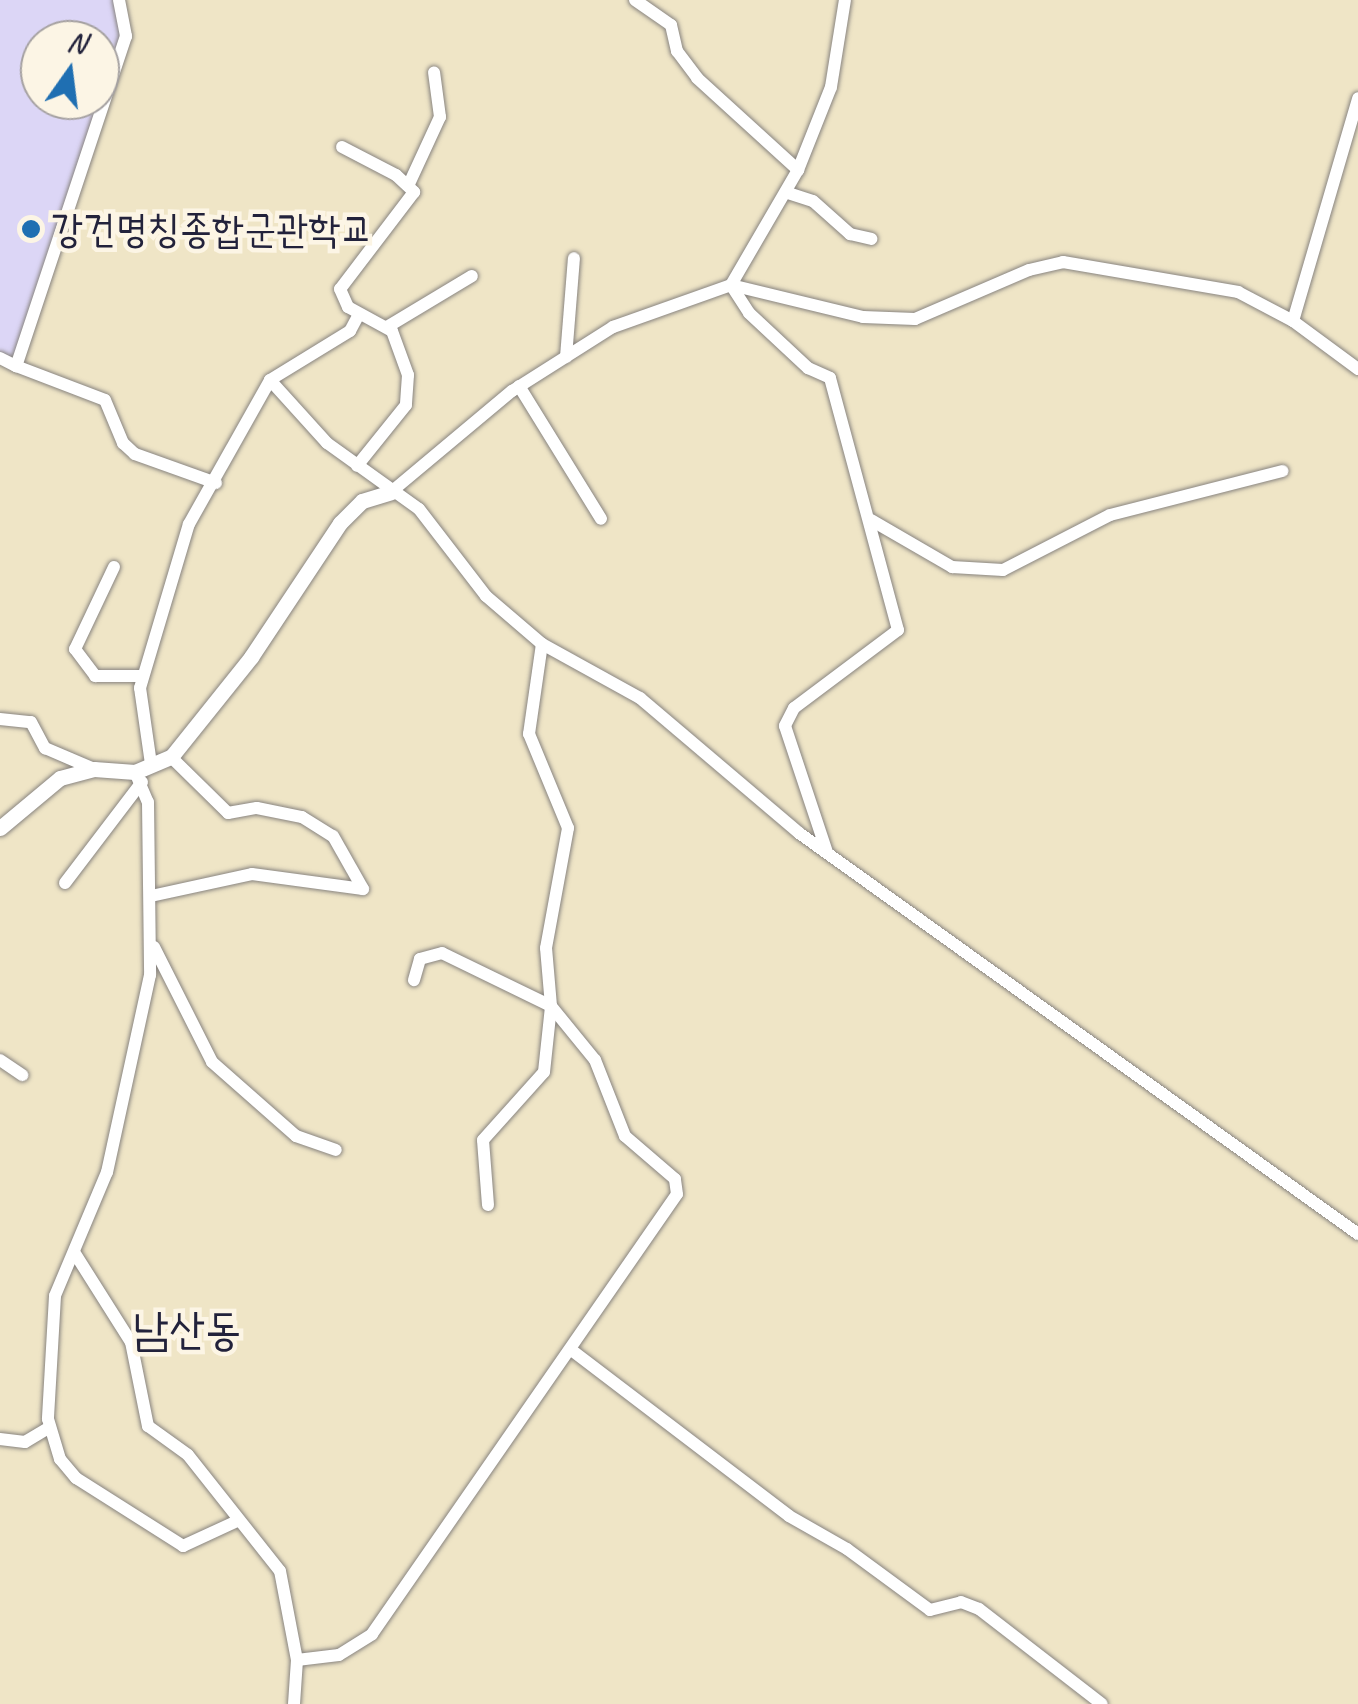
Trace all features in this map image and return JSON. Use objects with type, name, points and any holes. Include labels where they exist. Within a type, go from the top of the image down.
[{"type":"street","points":[[16,366],[126,36],[120,0]]},
{"type":"street","points":[[634,0],[671,25],[677,50],[697,78],[798,170]]},
{"type":"street","points":[[731,285],[798,170],[830,88],[845,0]]},
{"type":"street","points":[[408,184],[440,117],[434,72]]},
{"type":"street","points":[[1293,322],[1358,98]]},
{"type":"street","points":[[342,147],[408,184],[414,192],[340,290],[360,314],[388,327],[408,375],[406,404],[356,466]]},
{"type":"street","points":[[788,193],[814,201],[850,234],[871,238]]},
{"type":"street","points":[[566,356],[574,258]]},
{"type":"street","points":[[65,884],[138,777],[151,764],[170,757],[230,686],[340,524],[362,501],[391,492],[518,386],[614,327],[731,285],[863,316],[915,319],[1029,270],[1063,262],[1238,292],[1293,322],[1358,370]]},
{"type":"street","points":[[388,327],[472,276]]},
{"type":"street","points":[[731,285],[748,314],[808,368],[830,378],[898,630],[794,708],[785,726],[827,853]]},
{"type":"street","points":[[151,764],[142,676],[189,524],[216,483],[270,380],[350,331],[360,314]]},
{"type":"street","points":[[0,358],[105,400],[123,443],[136,454],[216,483]]},
{"type":"street","points":[[270,380],[302,421],[356,466],[419,509],[486,596],[542,644],[640,698],[827,853],[1358,1234]]},
{"type":"street","points":[[518,386],[601,519]]},
{"type":"street","points":[[871,520],[952,567],[1003,570],[1110,515],[1282,472]]},
{"type":"street","points":[[114,567],[75,649],[95,676],[142,676]]},
{"type":"street","points":[[488,1205],[483,1140],[544,1072],[551,1006],[546,948],[568,828],[529,734],[542,644]]},
{"type":"street","points":[[0,719],[30,722],[45,748],[94,769],[138,777]]},
{"type":"street","points":[[151,896],[252,874],[363,888],[333,836],[302,817],[256,808],[228,813],[170,757]]},
{"type":"street","points":[[0,828],[60,778],[94,769]]},
{"type":"street","points":[[138,777],[153,945],[111,1159],[52,1310],[50,1427],[60,1458],[89,1490],[135,1512],[183,1546],[237,1520]]},
{"type":"street","points":[[153,945],[212,1062],[296,1136],[336,1150]]},
{"type":"street","points":[[297,1660],[340,1654],[372,1634],[574,1352],[674,1204],[678,1186],[632,1144],[595,1060],[551,1006],[442,952],[420,959],[414,980]]},
{"type":"street","points":[[0,1060],[22,1075]]},
{"type":"street","points":[[74,1252],[131,1342],[141,1370],[143,1418],[188,1455],[280,1571],[297,1660],[294,1704]]},
{"type":"street","points":[[574,1352],[789,1516],[847,1549],[930,1610],[961,1602],[979,1609],[1102,1704]]},
{"type":"street","points":[[0,1439],[24,1442],[50,1427]]},
{"type":"shaded area","name":"강건명칭종합군관학교","points":[[0,0],[119,0],[126,36],[120,54],[120,20],[20,20],[20,120],[98,120],[16,366],[0,358]]},
{"type":"place","name":"강건명칭종합군관학교","points":[[31,229]]},
{"type":"district","name":"남산동","points":[[187,1330]]}]
